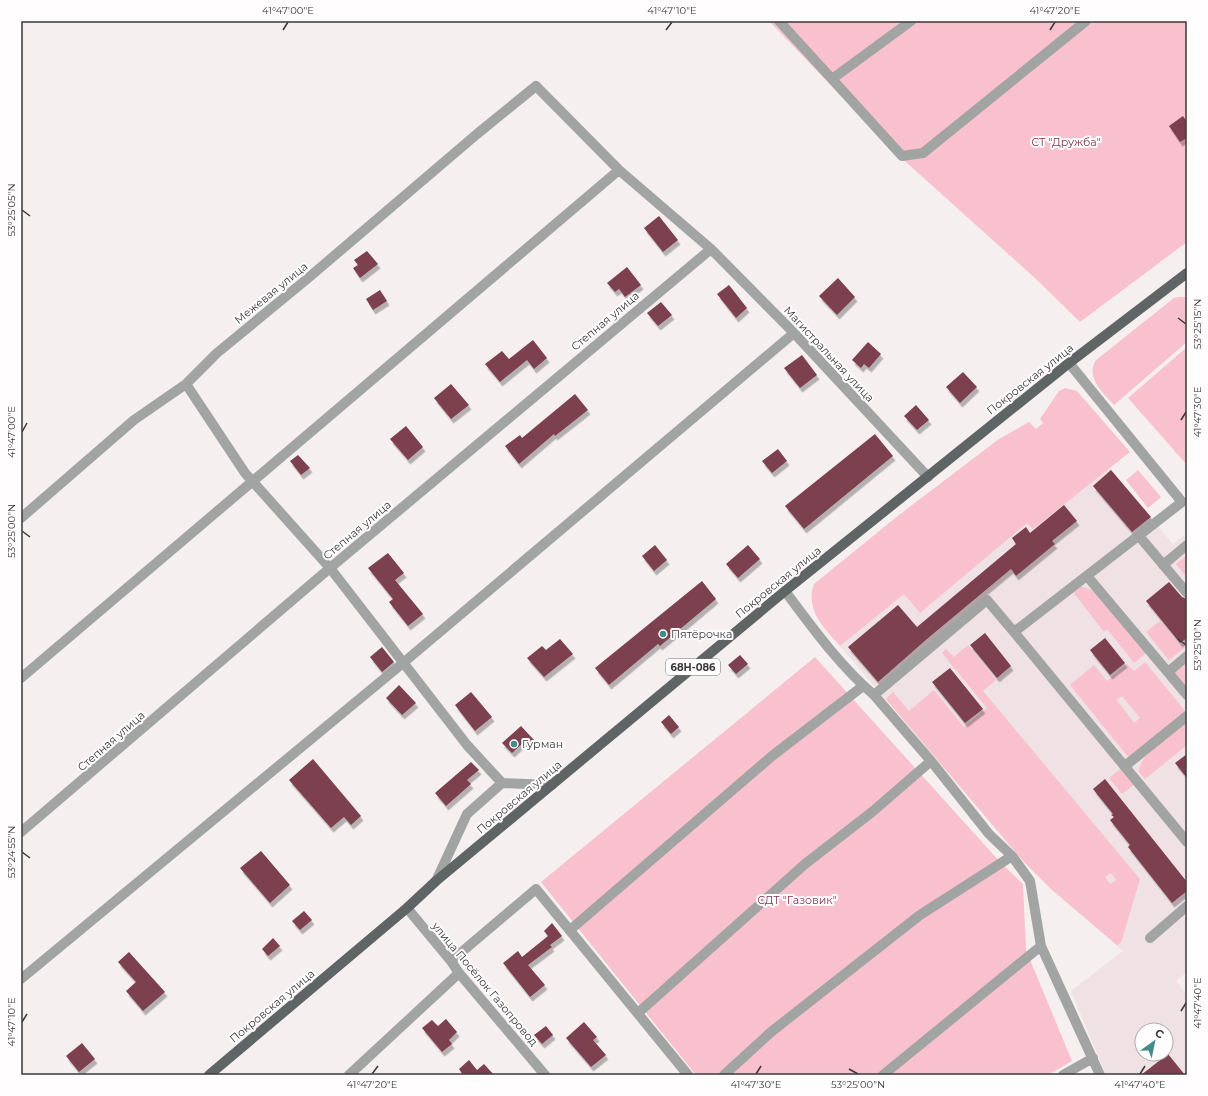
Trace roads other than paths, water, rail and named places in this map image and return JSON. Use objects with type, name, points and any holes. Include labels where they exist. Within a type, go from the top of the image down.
[{"type":"main road","name":"Покровская улица","points":[[209,1075],[407,908],[436,881],[785,591],[1069,363],[1185,277]]},
{"type":"street","points":[[779,21],[902,156],[923,153],[1086,21]]},
{"type":"street","points":[[832,79],[911,21]]},
{"type":"street","name":"Магистральная улица","points":[[536,86],[618,170],[711,248],[794,333],[928,477]]},
{"type":"street","name":"Межевая улица","points":[[21,518],[134,420],[186,384],[216,353],[307,279],[477,134],[536,86]]},
{"type":"street","points":[[21,678],[618,170]]},
{"type":"street","name":"Степная улица","points":[[21,832],[330,568],[711,248]]},
{"type":"street","points":[[21,979],[403,663],[794,333]]},
{"type":"street","points":[[1014,632],[1182,502],[1069,363]]},
{"type":"street","points":[[186,384],[253,482],[330,568],[467,745],[502,783]]},
{"type":"street","points":[[1139,536],[1187,592]]},
{"type":"street","points":[[1163,565],[1187,546]]},
{"type":"street","points":[[1087,576],[1187,695]]},
{"type":"street","points":[[785,591],[820,637],[863,686],[874,695],[931,761],[989,834],[1012,856],[1030,881],[1041,946],[1100,1075]]},
{"type":"street","points":[[874,695],[987,600],[1187,842]]},
{"type":"street","points":[[1168,672],[1187,656]]},
{"type":"street","points":[[570,930],[772,756],[863,686]]},
{"type":"street","points":[[1125,766],[1187,716]]},
{"type":"street","points":[[638,1013],[805,864],[872,812],[931,761]]},
{"type":"street","points":[[436,881],[467,814],[502,783],[552,785]]},
{"type":"street","points":[[724,1075],[771,1032],[920,915],[1012,856]]},
{"type":"street","points":[[451,961],[536,889],[688,1075]]},
{"type":"street","points":[[1150,938],[1187,906]]},
{"type":"street","name":"улица Посёлок Газопровод","points":[[407,908],[451,961],[459,973],[545,1075]]},
{"type":"street","points":[[883,1075],[1041,946]]},
{"type":"street","points":[[349,1075],[459,973]]},
{"type":"street","points":[[1063,1075],[1093,1058]]},
{"type":"place","name":"Пятёрочка","points":[[663,634]]},
{"type":"place","name":"Гурман","points":[[514,744]]},
{"type":"park label","name":"СТ \"Дружба\"","points":[[1066,142]]},
{"type":"park label","name":"СДТ \"Газовик\"","points":[[797,900]]}]
